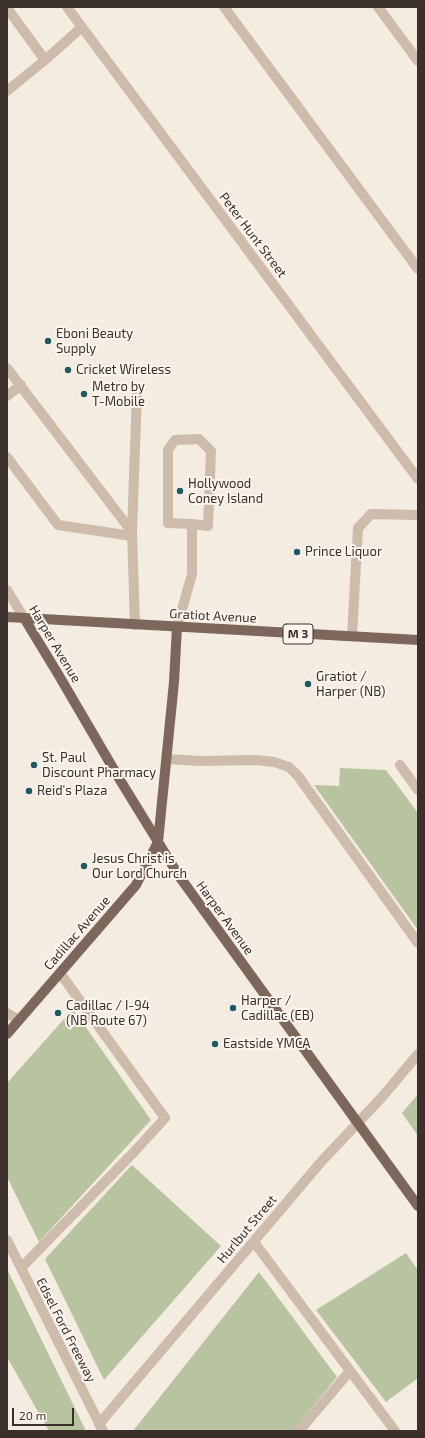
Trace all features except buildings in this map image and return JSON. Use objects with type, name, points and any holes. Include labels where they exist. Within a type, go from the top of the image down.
[{"type":"main road","name":"Gratiot Avenue","points":[[7,617],[418,640]]},
{"type":"main road","name":"Harper Avenue","points":[[24,618],[179,876],[418,1206]]},
{"type":"main road","name":"Cadillac Avenue","points":[[7,1034],[136,885],[158,842],[174,682],[177,627]]},
{"type":"street","name":"Peter Hunt Street","points":[[67,7],[418,479]]},
{"type":"street","points":[[224,7],[418,270]]},
{"type":"street","points":[[378,7],[418,61]]},
{"type":"street","points":[[7,8],[45,60]]},
{"type":"street","points":[[7,91],[82,27]]},
{"type":"street","points":[[7,368],[132,534]]},
{"type":"street","points":[[7,396],[21,385]]},
{"type":"street","points":[[135,625],[132,534],[137,392]]},
{"type":"street","points":[[199,439],[211,451],[208,526],[192,524],[168,523],[168,450],[175,440],[199,439]]},
{"type":"street","points":[[7,457],[58,525],[132,534]]},
{"type":"street","points":[[352,636],[358,528],[371,514],[418,515]]},
{"type":"street","points":[[177,627],[192,574],[192,524]]},
{"type":"street","name":"Harper Avenue","points":[[7,590],[24,618]]},
{"type":"street","points":[[167,759],[200,761],[256,760],[274,762],[288,767],[298,776],[418,943]]},
{"type":"street","points":[[400,765],[418,790]]},
{"type":"street","points":[[21,1268],[165,1118],[60,973]]},
{"type":"street","points":[[7,1013],[19,1020]]},
{"type":"street","name":"Hurlbut Street","points":[[101,1428],[321,1162],[382,1096],[418,1054]]},
{"type":"street","name":"Edsel Ford Freeway","points":[[7,1240],[101,1428]]},
{"type":"street","points":[[254,1242],[395,1431]]},
{"type":"street","points":[[299,1431],[350,1371]]},
{"type":"green space","points":[[340,768],[386,770],[418,813],[418,930],[314,785],[339,786]]},
{"type":"green space","points":[[73,1009],[151,1120],[39,1242],[7,1177],[7,1083]]},
{"type":"green space","points":[[418,1094],[418,1136],[402,1113]]},
{"type":"green space","points":[[132,1165],[221,1246],[104,1380],[45,1259]]},
{"type":"green space","points":[[406,1253],[418,1270],[418,1378],[386,1402],[316,1310]]},
{"type":"green space","points":[[7,1269],[86,1431],[49,1431],[7,1357]]},
{"type":"green space","points":[[259,1272],[337,1377],[293,1431],[133,1431]]},
{"type":"place","name":"Eboni Beauty Supply","points":[[48,341]]},
{"type":"place","name":"Cricket Wireless","points":[[68,370]]},
{"type":"place","name":"Metro by T-Mobile","points":[[84,394]]},
{"type":"place","name":"Hollywood Coney Island","points":[[180,491]]},
{"type":"place","name":"Prince Liquor","points":[[297,552]]},
{"type":"place","name":"Gratiot / Harper (NB)","points":[[308,684]]},
{"type":"place","name":"St. Paul Discount Pharmacy","points":[[34,765]]},
{"type":"place","name":"Reid's Plaza","points":[[29,791]]},
{"type":"place","name":"Jesus Christ is Our Lord Church","points":[[84,866]]},
{"type":"place","name":"Harper / Cadillac (EB)","points":[[233,1008]]},
{"type":"place","name":"Cadillac / I-94 (NB Route 67)","points":[[58,1013]]},
{"type":"place","name":"Eastside YMCA","points":[[215,1044]]}]
